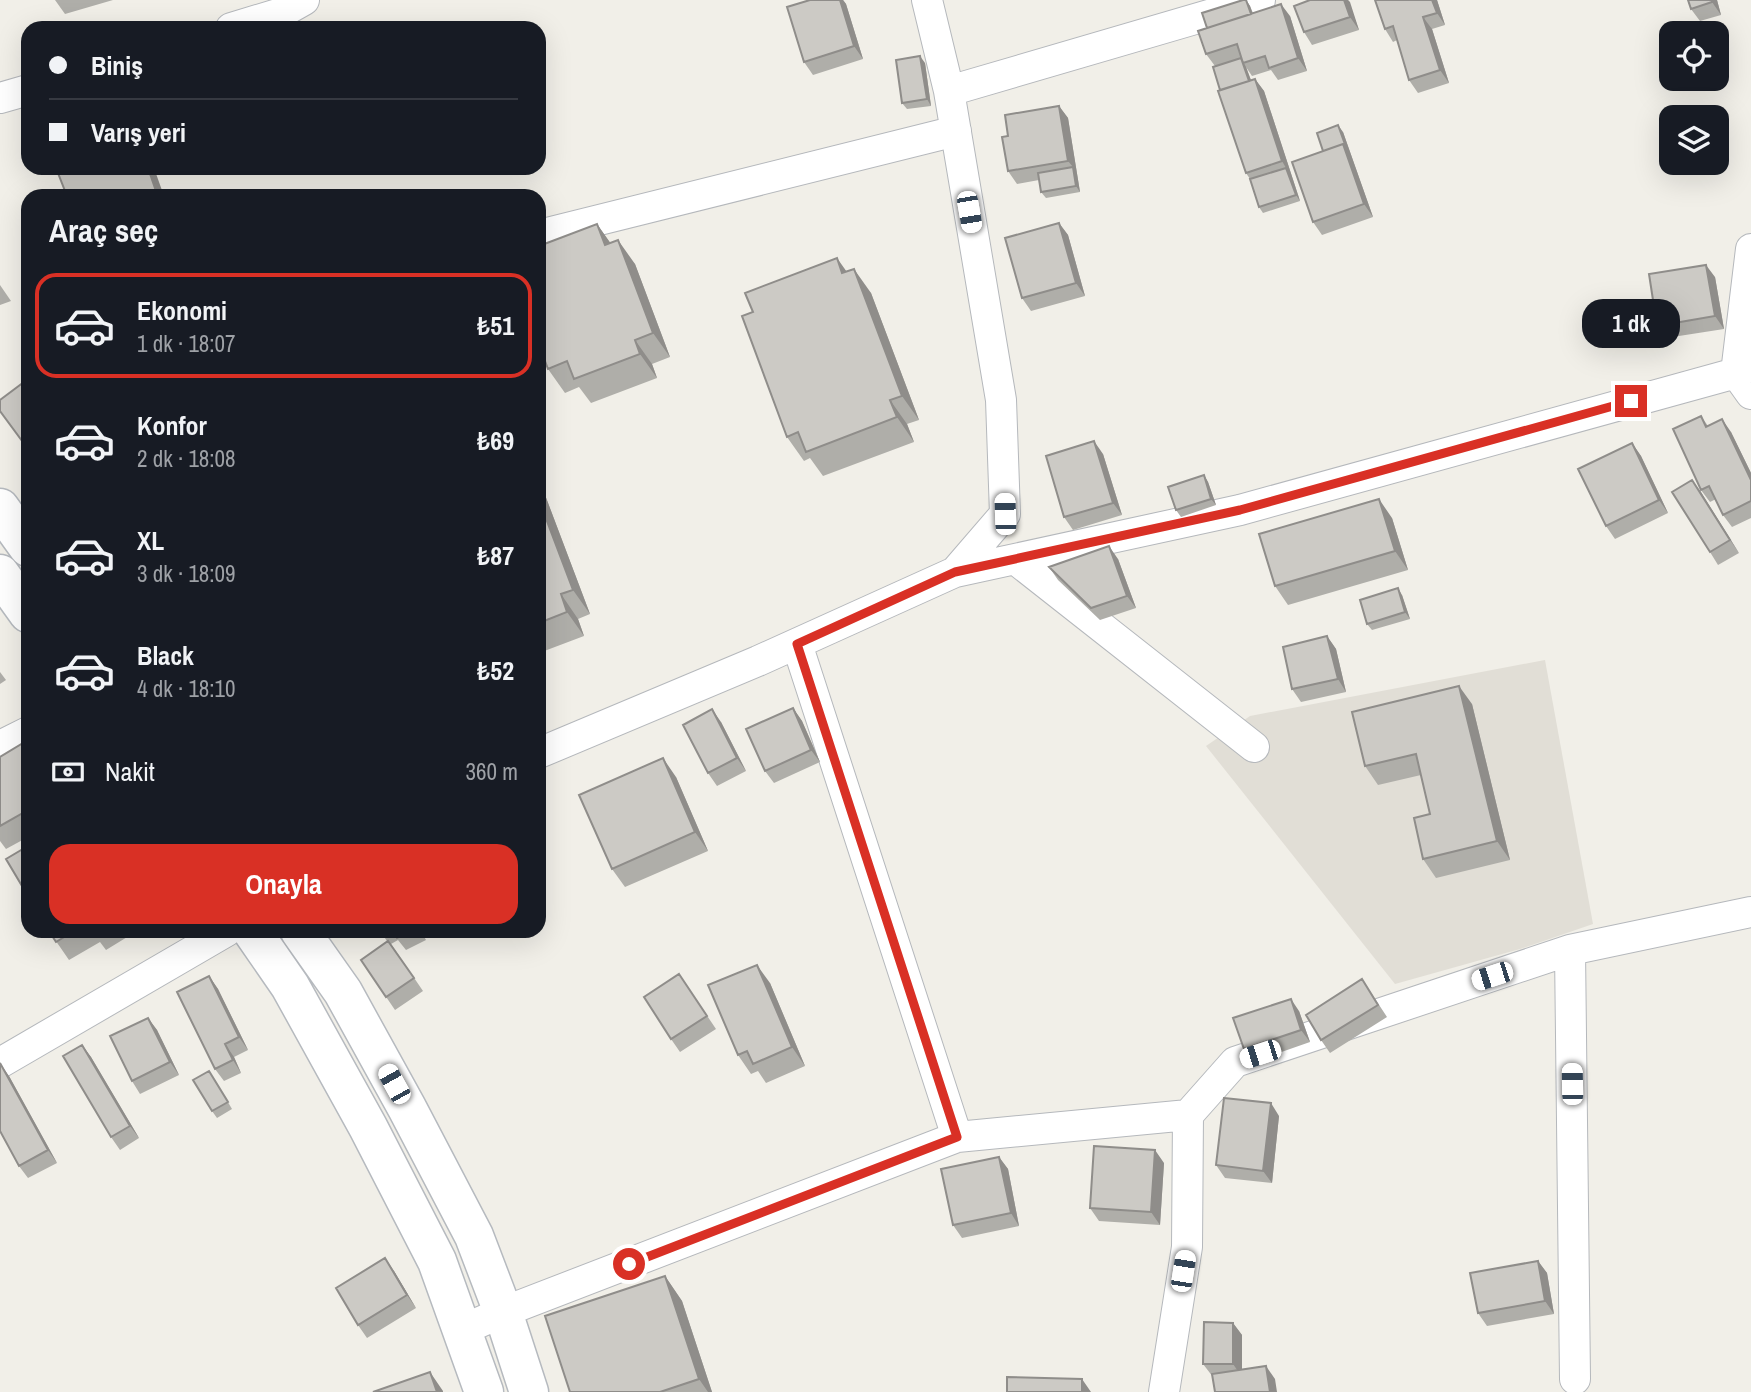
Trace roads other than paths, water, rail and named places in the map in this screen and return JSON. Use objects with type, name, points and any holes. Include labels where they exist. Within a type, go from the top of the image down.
[{"type":"main road","points":[[0,508],[21,537]]},
{"type":"main road","points":[[0,574],[21,602]]},
{"type":"main road","points":[[257,938],[290,986],[368,1127],[437,1261],[484,1392]]},
{"type":"main road","points":[[305,938],[343,992],[474,1236],[530,1392]]},
{"type":"street","points":[[254,21],[281,13],[304,0]]},
{"type":"street","points":[[927,0],[949,91],[1001,400],[1005,514],[955,572]]},
{"type":"street","points":[[949,91],[1260,0]]},
{"type":"street","points":[[0,98],[21,92]]},
{"type":"street","points":[[546,233],[956,131]]},
{"type":"street","points":[[546,750],[797,644],[955,572],[1240,510],[1746,377],[1751,249]]},
{"type":"street","points":[[1015,559],[1254,747]]},
{"type":"street","points":[[797,644],[957,1137]]},
{"type":"street","points":[[0,746],[21,736]]},
{"type":"street","points":[[1164,1392],[1187,1247],[1188,1115],[1235,1062],[1570,950],[1751,912]]},
{"type":"street","points":[[0,1063],[215,938]]},
{"type":"street","points":[[1570,950],[1575,1379]]},
{"type":"street","points":[[462,1330],[957,1137],[1188,1115]]}]
